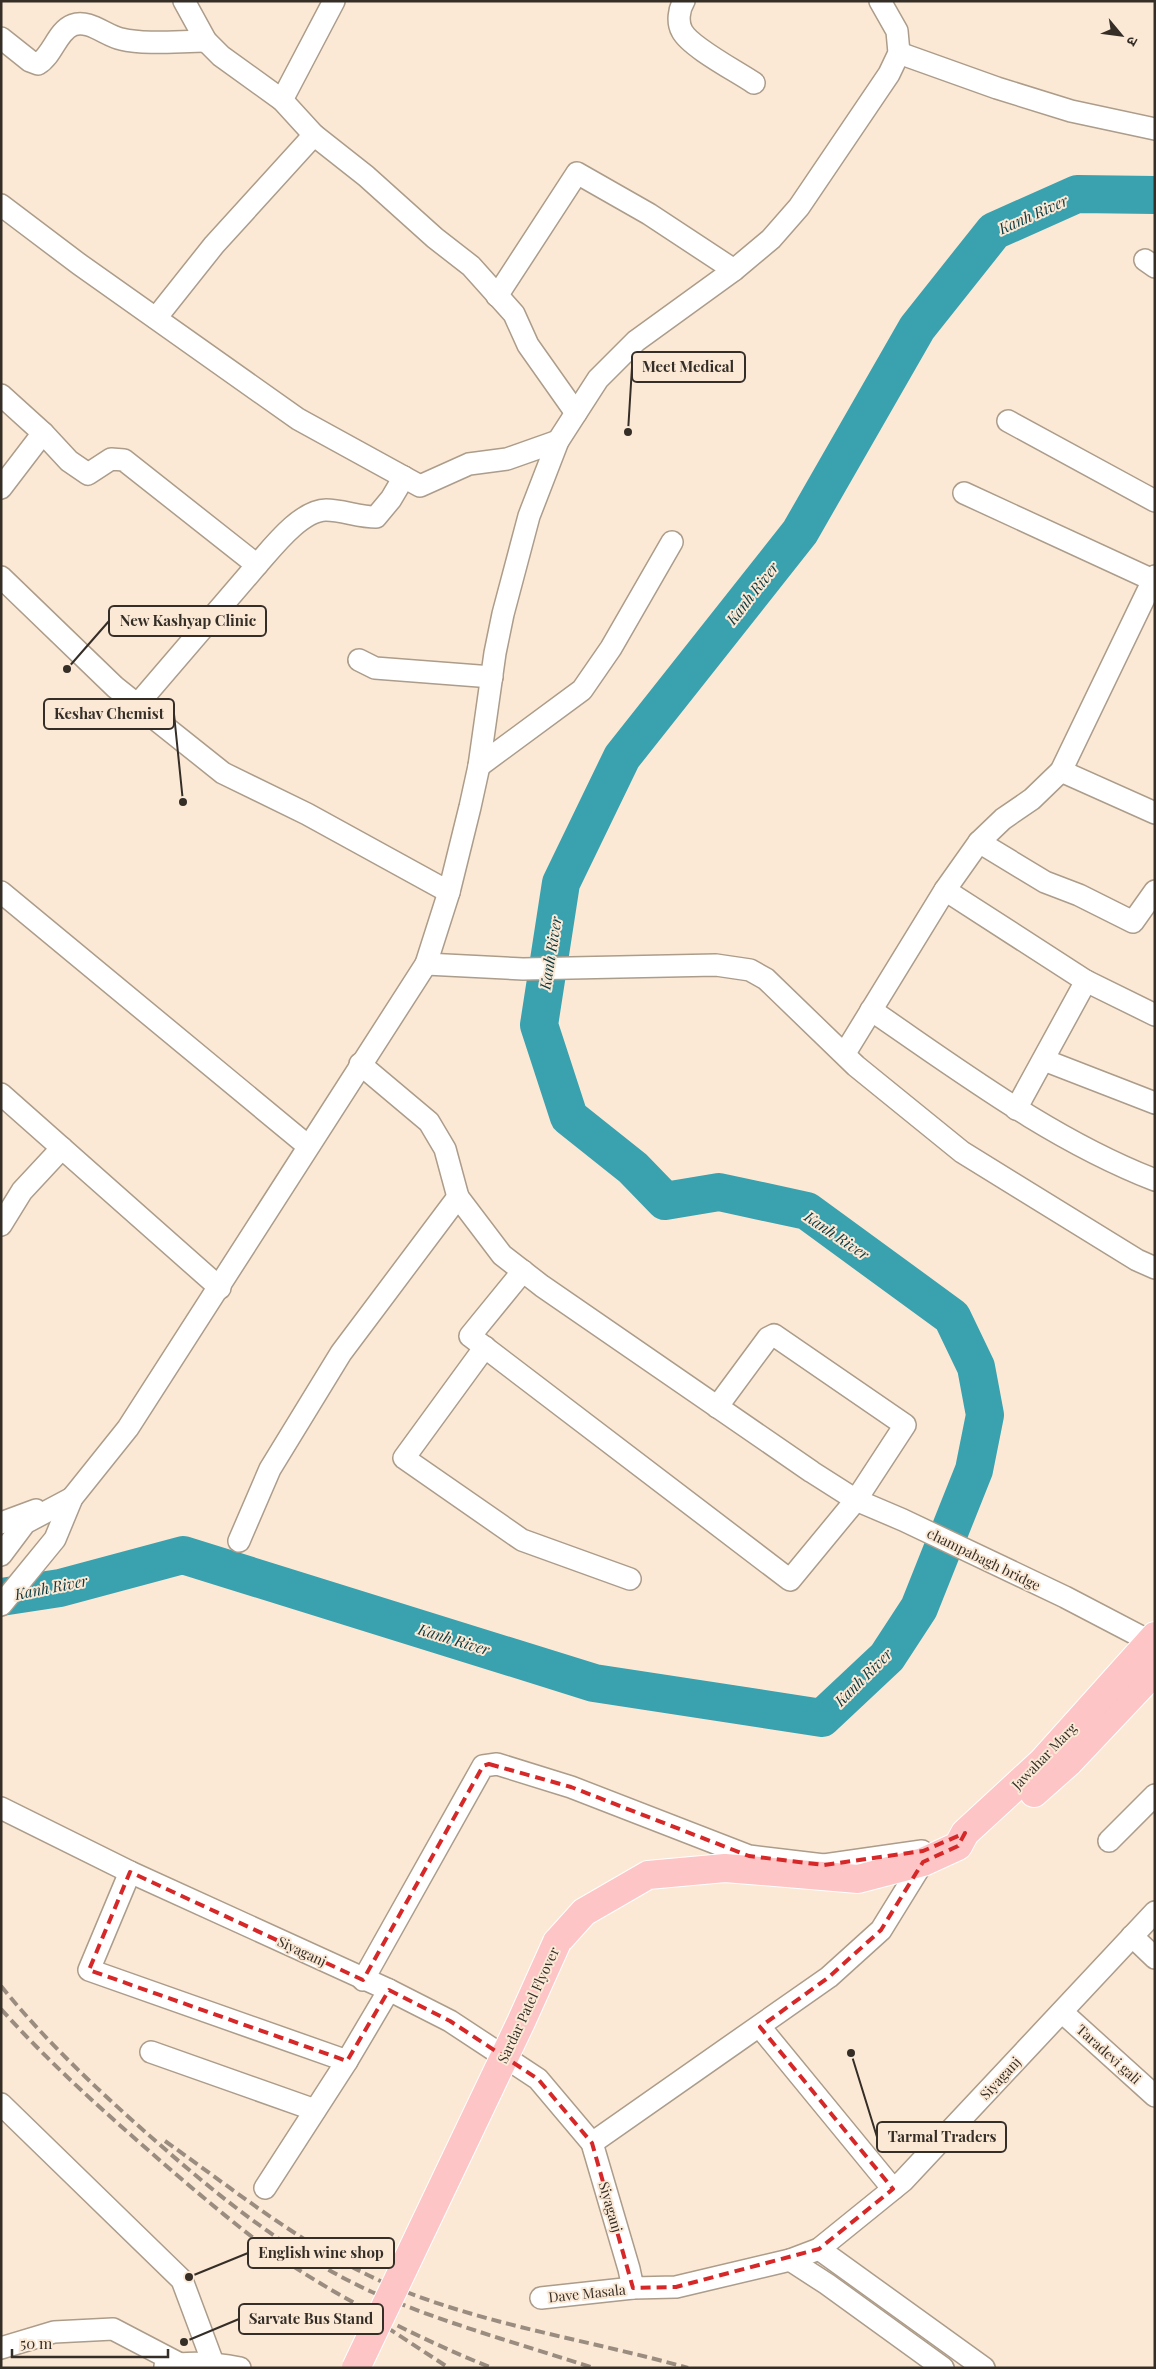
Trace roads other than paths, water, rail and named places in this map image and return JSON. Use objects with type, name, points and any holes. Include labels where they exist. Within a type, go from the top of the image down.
[{"type":"main road","name":"Jawahar Marg","points":[[923,1862],[961,1840],[1042,1762],[1153,1641]]},
{"type":"main road","points":[[961,1840],[973,1846],[996,1828],[1069,1762],[1155,1670]]},
{"type":"main road","name":"Sardar Patel Flyover","points":[[356,2368],[521,2022],[557,1942],[584,1912],[648,1874],[725,1868],[858,1878],[923,1862]]},
{"type":"street","points":[[184,1],[206,41],[221,56],[282,100],[314,135],[366,176],[435,238],[472,266],[514,314],[528,345],[576,413]]},
{"type":"street","points":[[282,100],[334,1]]},
{"type":"street","points":[[684,1],[680,7],[681,31],[692,43],[754,82]]},
{"type":"street","points":[[1,1605],[55,1539],[72,1498],[128,1428],[220,1288],[360,1064],[426,964],[449,892],[479,766],[495,653],[503,614],[529,516],[558,441],[598,379],[636,340],[734,270],[771,239],[799,207],[889,74],[899,52],[897,31],[880,1]]},
{"type":"street","points":[[1,38],[30,61],[38,64],[44,60],[66,28],[75,24],[84,24],[127,40],[206,41]]},
{"type":"street","points":[[899,52],[997,88],[1071,111],[1155,129]]},
{"type":"street","points":[[156,318],[214,244],[314,135]]},
{"type":"street","points":[[498,296],[576,174],[649,214],[734,270]]},
{"type":"street","points":[[1,204],[79,264],[298,419],[420,486],[469,464],[507,459],[558,441]]},
{"type":"street","points":[[1,395],[43,433],[69,461],[88,474],[111,459],[124,460],[257,565]]},
{"type":"street","points":[[1008,421],[1155,501]]},
{"type":"street","points":[[1,488],[43,433]]},
{"type":"street","points":[[137,705],[257,565],[302,518],[324,510],[360,517],[376,517],[391,499],[404,477]]},
{"type":"street","points":[[845,1053],[946,890],[979,842],[1003,819],[1032,799],[1061,771],[1154,579],[964,493]]},
{"type":"street","points":[[479,766],[582,690],[611,648],[672,542]]},
{"type":"street","points":[[1,577],[115,686],[222,773],[307,814],[449,892]]},
{"type":"street","points":[[359,660],[375,668],[492,677]]},
{"type":"street","points":[[1061,771],[1155,812]]},
{"type":"street","points":[[979,842],[1046,882],[1079,895],[1133,922],[1155,891]]},
{"type":"street","points":[[946,890],[1086,981],[1155,1016]]},
{"type":"street","points":[[1,892],[308,1146]]},
{"type":"street","points":[[426,964],[523,969],[716,965],[750,970],[766,979],[845,1053],[856,1066],[962,1152],[1137,1260],[1155,1268]]},
{"type":"street","points":[[1016,1109],[1086,981]]},
{"type":"street","points":[[871,1010],[1016,1109],[1114,1164],[1155,1180]]},
{"type":"street","points":[[1044,1060],[1155,1104]]},
{"type":"street","points":[[239,1541],[270,1469],[341,1353],[458,1197],[445,1149],[429,1122],[360,1064]]},
{"type":"street","points":[[1,1094],[220,1288]]},
{"type":"street","points":[[1,1224],[22,1191],[62,1148]]},
{"type":"street","name":"champabagh bridge","points":[[458,1197],[502,1255],[717,1407],[856,1500],[903,1520],[1153,1641]]},
{"type":"street","points":[[522,1270],[470,1336],[790,1580],[856,1500],[905,1426],[774,1335],[768,1338],[717,1407]]},
{"type":"street","points":[[485,1347],[404,1458],[522,1540],[630,1579]]},
{"type":"street","points":[[1,1555],[8,1530],[26,1523],[72,1498]]},
{"type":"street","points":[[363,1980],[483,1766],[489,1764],[497,1764],[571,1787],[749,1856],[824,1865],[923,1851],[961,1840]]},
{"type":"street","points":[[1109,1841],[1155,1795]]},
{"type":"street","name":"Siyaganj","points":[[1,1808],[130,1872],[363,1980],[389,1990],[450,2021],[538,2079],[592,2143],[633,2288],[676,2287],[790,2260],[820,2249],[903,2181],[1155,1912]]},
{"type":"street","points":[[592,2143],[829,1977],[881,1930],[923,1862]]},
{"type":"street","points":[[130,1872],[90,1970],[347,2061]]},
{"type":"street","points":[[1132,1936],[1155,1958]]},
{"type":"street","points":[[265,2188],[347,2061],[389,1990]]},
{"type":"street","name":"Taradevi gali","points":[[1062,2012],[1155,2096]]},
{"type":"street","points":[[760,2026],[893,2189]]},
{"type":"street","points":[[151,2052],[315,2110]]},
{"type":"street","points":[[1,2104],[182,2280],[213,2363]]},
{"type":"street","points":[[820,2249],[984,2368]]},
{"type":"street","points":[[790,2260],[827,2284],[943,2368]]},
{"type":"street","name":"Dave Masala","points":[[541,2298],[633,2288]]},
{"type":"street","points":[[1,2348],[54,2332],[113,2329],[178,2363]]},
{"type":"street","points":[[155,2368],[178,2363],[213,2363],[240,2368]]},
{"type":"waterway","name":"Kanh River","points":[[1,1597],[60,1588],[183,1555],[594,1683],[822,1718],[887,1657],[919,1608],[974,1470],[985,1415],[976,1367],[952,1317],[807,1211],[719,1192],[665,1201],[633,1168],[569,1117],[539,1025],[561,883],[622,757],[800,532],[917,328],[994,231],[1077,194],[1155,195]]},
{"type":"railway","points":[[1,1986],[57,2049],[117,2107],[208,2186],[260,2226],[314,2262],[372,2292],[426,2314],[594,2368]]},
{"type":"railway","points":[[1,2009],[51,2061],[104,2111],[186,2183],[265,2247],[317,2282],[375,2314],[434,2343],[492,2368]]},
{"type":"railway","points":[[165,2141],[292,2231],[346,2264],[374,2278],[411,2294],[488,2319],[688,2368]]},
{"type":"railway","points":[[374,2319],[449,2368]]},
{"type":"place","name":"Meet Medical","points":[[628,432]]},
{"type":"place","name":"New Kashyap Clinic","points":[[67,669]]},
{"type":"place","name":"Keshav Chemist","points":[[183,802]]},
{"type":"place","name":"Tarmal Traders","points":[[851,2053]]},
{"type":"place","name":"English wine shop","points":[[189,2277]]},
{"type":"place","name":"Sarvate Bus Stand","points":[[184,2342]]}]
